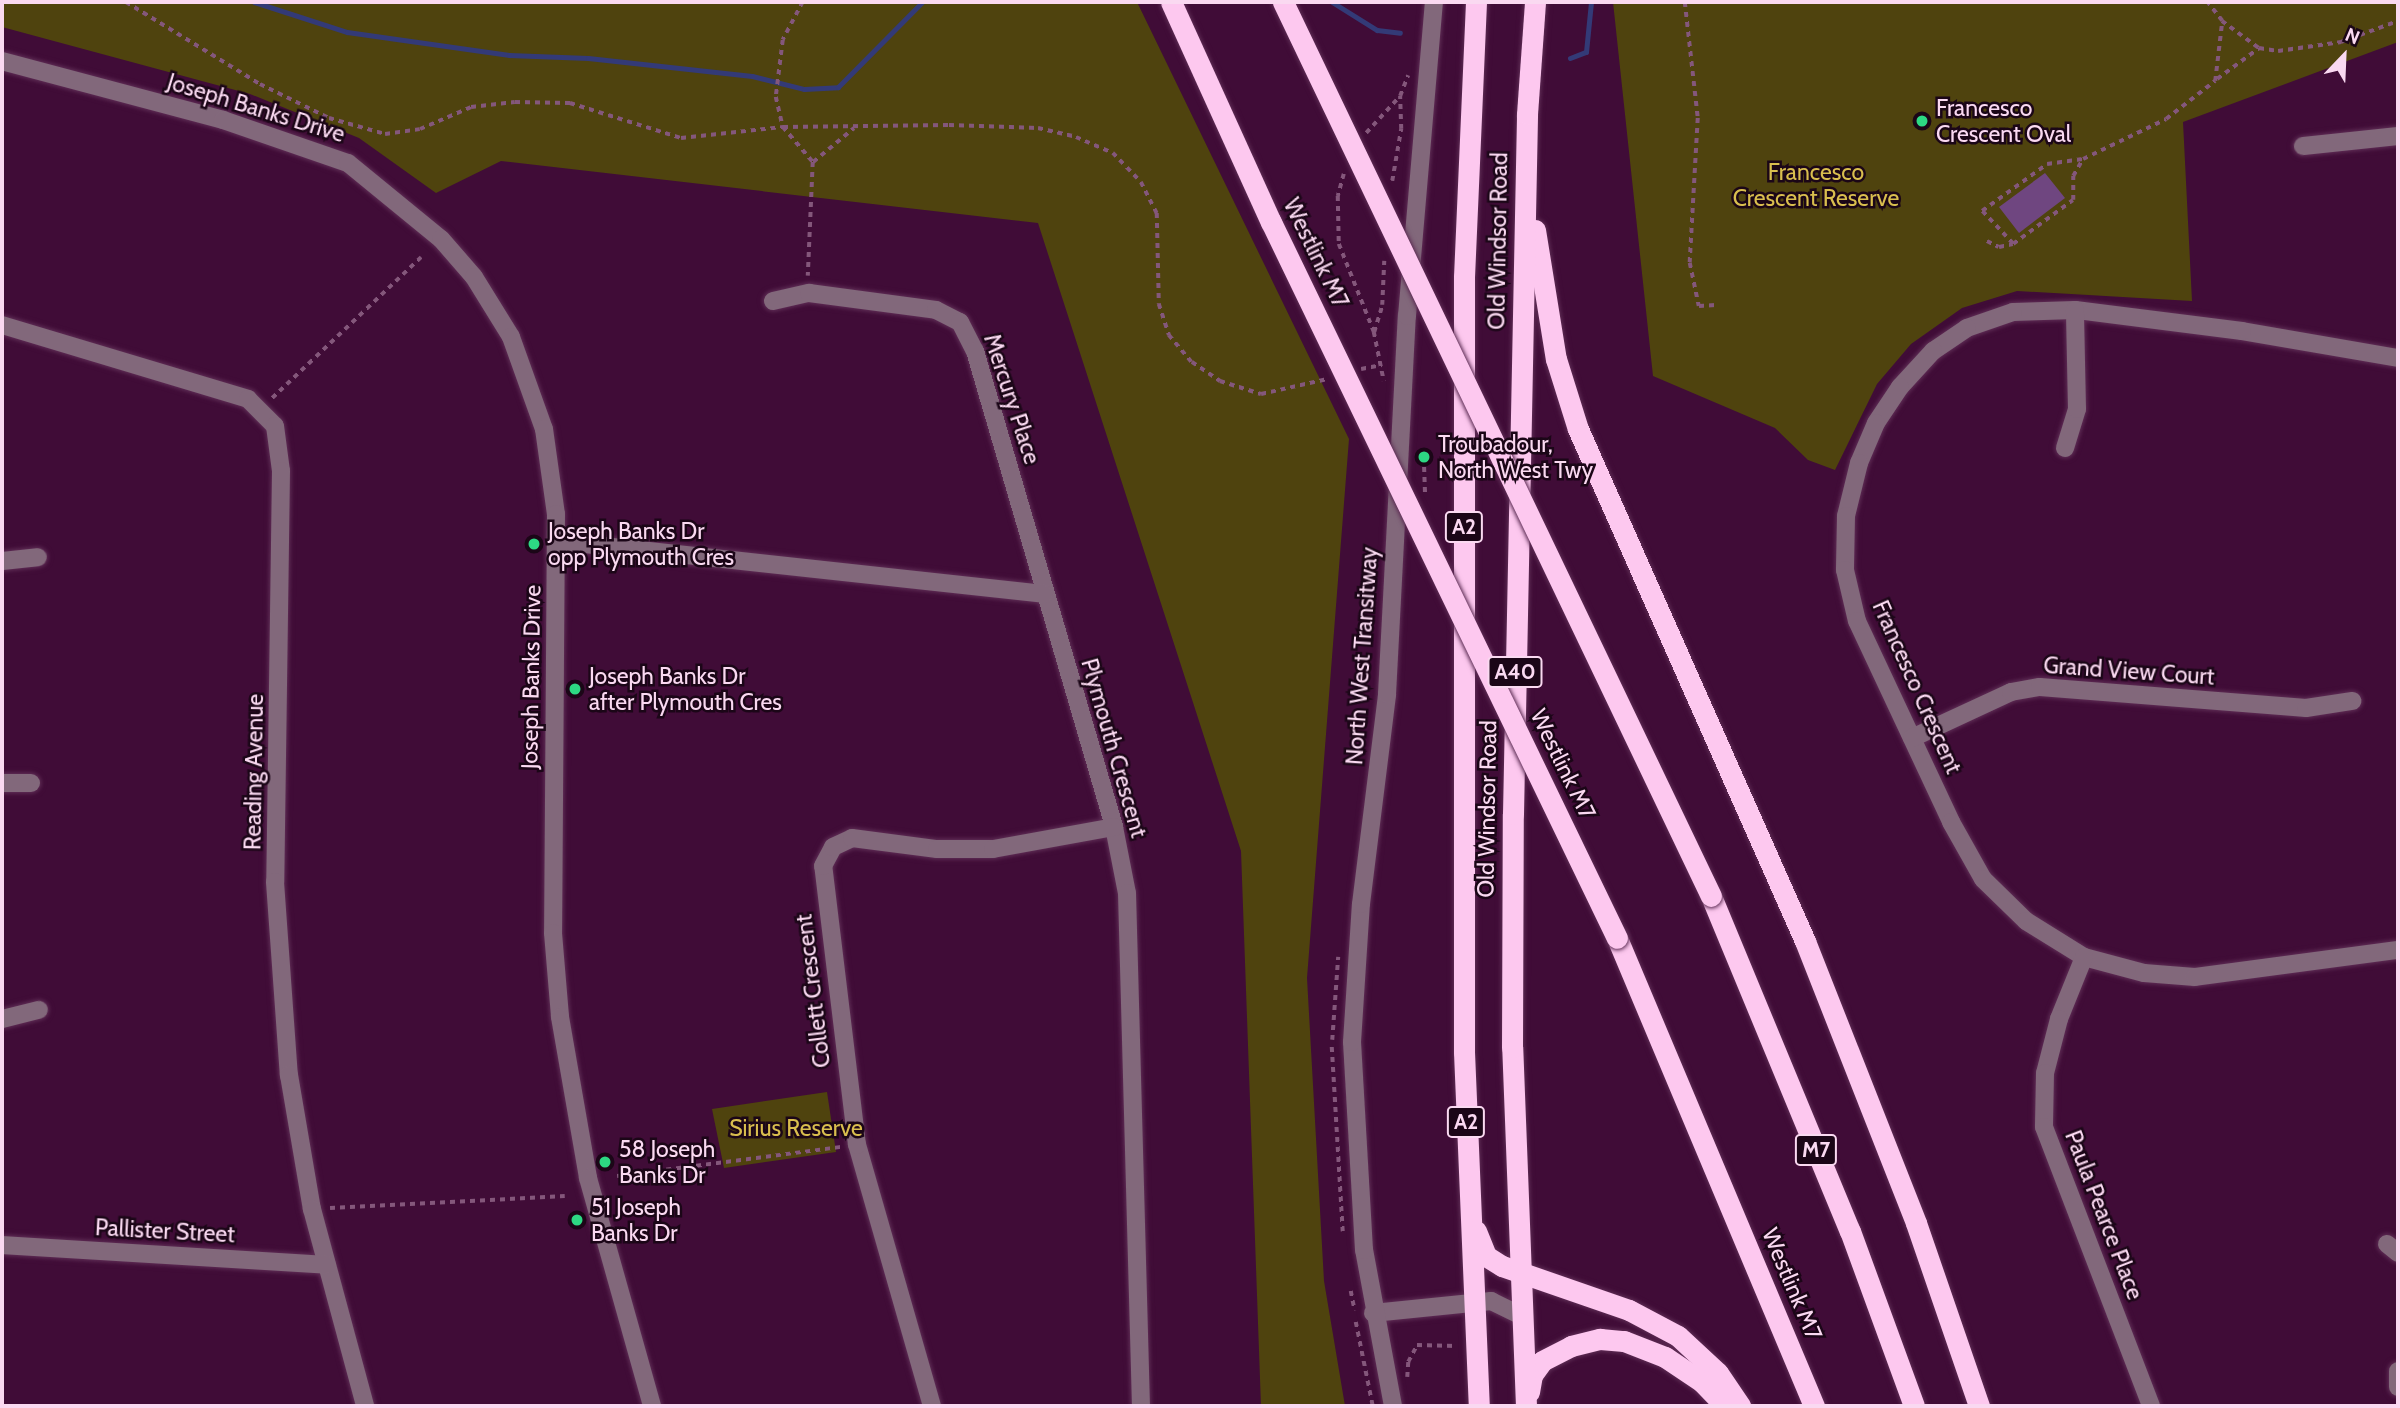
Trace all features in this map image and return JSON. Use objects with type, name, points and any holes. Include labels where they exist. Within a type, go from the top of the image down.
[{"type":"highway","name":"Westlink M7","points":[[1171,2],[1272,222],[1617,937],[1814,1406]]},
{"type":"highway","name":"M7","points":[[1283,2],[1711,896],[1850,1231],[1914,1406]]},
{"type":"highway","name":"Old Windsor Road","points":[[1476,2],[1464,291],[1464,1052],[1479,1406]]},
{"type":"highway","name":"Old Windsor Road","points":[[1526,1406],[1520,1315],[1512,1047],[1513,814],[1527,114],[1535,2]]},
{"type":"highway","points":[[1527,114],[1543,298],[1556,359],[1578,429],[1805,941],[1916,1223],[1979,1406]]},
{"type":"highway","points":[[1469,1192],[1479,1244],[1486,1256],[1520,1275],[1604,1301],[1661,1326],[1699,1353],[1740,1406]]},
{"type":"highway","points":[[1526,1406],[1532,1375],[1542,1361],[1571,1346],[1600,1339],[1624,1341],[1665,1357],[1702,1382],[1725,1406]]},
{"type":"street","name":"North West Transitway","points":[[1393,1406],[1373,1313],[1357,1188],[1353,1030],[1362,904],[1387,694],[1408,303],[1434,2]]},
{"type":"street","name":"Joseph Banks Drive","points":[[2,61],[223,120],[348,163],[418,217],[474,277],[510,337],[544,429],[557,541],[553,933],[559,1005],[588,1178],[652,1406]]},
{"type":"street","points":[[2303,146],[2398,136]]},
{"type":"street","name":"Mercury Place","points":[[773,301],[809,293],[936,310],[960,322],[975,351],[1044,594]]},
{"type":"street","points":[[2065,448],[2077,409],[2075,310]]},
{"type":"street","name":"Francesco Crescent","points":[[2398,358],[2242,331],[2075,310],[2013,312],[1967,328],[1933,351],[1900,387],[1859,463],[1846,516],[1844,570],[1857,621],[1983,879],[2026,921],[2084,957],[2144,973],[2195,977],[2398,950]]},
{"type":"street","points":[[2,325],[239,396],[260,409]]},
{"type":"street","name":"Reading Avenue","points":[[260,409],[275,426],[280,443],[275,882],[289,1075],[312,1209],[365,1406]]},
{"type":"street","points":[[557,541],[1044,594]]},
{"type":"street","points":[[2,561],[38,557]]},
{"type":"street","name":"Plymouth Crescent","points":[[1044,594],[1114,827],[1127,893],[1141,1406]]},
{"type":"street","name":"Grand View Court","points":[[1912,738],[2011,692],[2040,687],[2306,708],[2352,701]]},
{"type":"street","points":[[2,783],[31,783]]},
{"type":"street","name":"Collett Crescent","points":[[932,1406],[857,1145],[823,866],[833,847],[852,838],[937,849],[993,849],[1114,827]]},
{"type":"street","name":"Paula Pearce Place","points":[[2084,957],[2059,1019],[2045,1073],[2044,1127],[2151,1406]]},
{"type":"street","points":[[2,1019],[39,1010]]},
{"type":"street","name":"Pallister Street","points":[[2,1245],[326,1265]]},
{"type":"street","points":[[1373,1313],[1491,1301],[1520,1315]]},
{"type":"street","points":[[2398,1371],[2398,1387]]},
{"type":"path","points":[[126,2],[260,84],[329,118],[386,134],[420,129],[471,107],[515,102],[570,103],[681,138],[783,127],[855,126],[1038,128],[1076,137],[1114,153],[1141,182],[1157,213],[1159,304],[1169,335],[1192,362],[1220,381],[1261,394],[1336,376]]},
{"type":"path","points":[[803,2],[783,40],[776,97],[783,127],[813,162],[809,293]]},
{"type":"path","points":[[1685,2],[1698,118],[1690,263],[1699,306],[1716,304]]},
{"type":"path","points":[[2207,2],[2222,21],[2259,48],[2278,51],[2341,42],[2398,21]]},
{"type":"path","points":[[2216,81],[2222,21]]},
{"type":"path","points":[[2012,244],[1982,211],[2048,164],[2083,159],[2166,119],[2259,48]]},
{"type":"path","points":[[1365,136],[1400,96],[1409,71]]},
{"type":"path","points":[[813,162],[855,126]]},
{"type":"path","points":[[1987,241],[1999,247],[2012,244],[2073,200],[2073,176],[2083,159]]},
{"type":"path","points":[[1348,166],[1338,195],[1339,244],[1374,332],[1384,382]]},
{"type":"path","points":[[260,409],[421,257]]},
{"type":"path","points":[[1349,373],[1382,365]]},
{"type":"path","points":[[1338,953],[1332,1008],[1333,1110],[1344,1246]]},
{"type":"path","points":[[617,1176],[857,1145]]},
{"type":"path","points":[[312,1209],[565,1196]]},
{"type":"path","points":[[1350,1284],[1373,1406]]},
{"type":"path","points":[[1407,1380],[1408,1362],[1417,1345],[1431,1343],[1441,1348],[1476,1343]]},
{"type":"green space","points":[[2,2],[1137,2],[1349,439],[1307,978],[1324,1281],[1345,1406],[1261,1406],[1241,851],[1038,223],[501,161],[436,193],[359,138],[250,94],[2,27]]},
{"type":"green space","name":"Francesco Crescent Reserve","points":[[1613,2],[2398,2],[2398,42],[2183,122],[2192,301],[2017,291],[1962,308],[1911,344],[1877,384],[1835,470],[1808,460],[1775,428],[1653,376]]},
{"type":"green space","name":"Sirius Reserve","points":[[827,1092],[836,1152],[724,1168],[712,1109]]},
{"type":"building","points":[[2045,173],[2065,198],[2019,233],[1999,207]]},
{"type":"waterway","points":[[254,2],[347,32],[509,55],[588,58],[752,76],[804,89],[838,87],[922,2]]},
{"type":"waterway","points":[[1332,2],[1377,30],[1400,33]]},
{"type":"waterway","points":[[1570,58],[1586,52],[1591,2]]},
{"type":"place","name":"Francesco Crescent Oval","points":[[1922,121]]},
{"type":"place","name":"Troubadour, North West Twy","points":[[1424,457]]},
{"type":"place","name":"Joseph Banks Dr opp Plymouth Cres","points":[[534,544]]},
{"type":"place","name":"Joseph Banks Dr after Plymouth Cres","points":[[575,689]]},
{"type":"place","name":"58 Joseph Banks Dr","points":[[605,1162]]},
{"type":"place","name":"51 Joseph Banks Dr","points":[[577,1220]]}]
